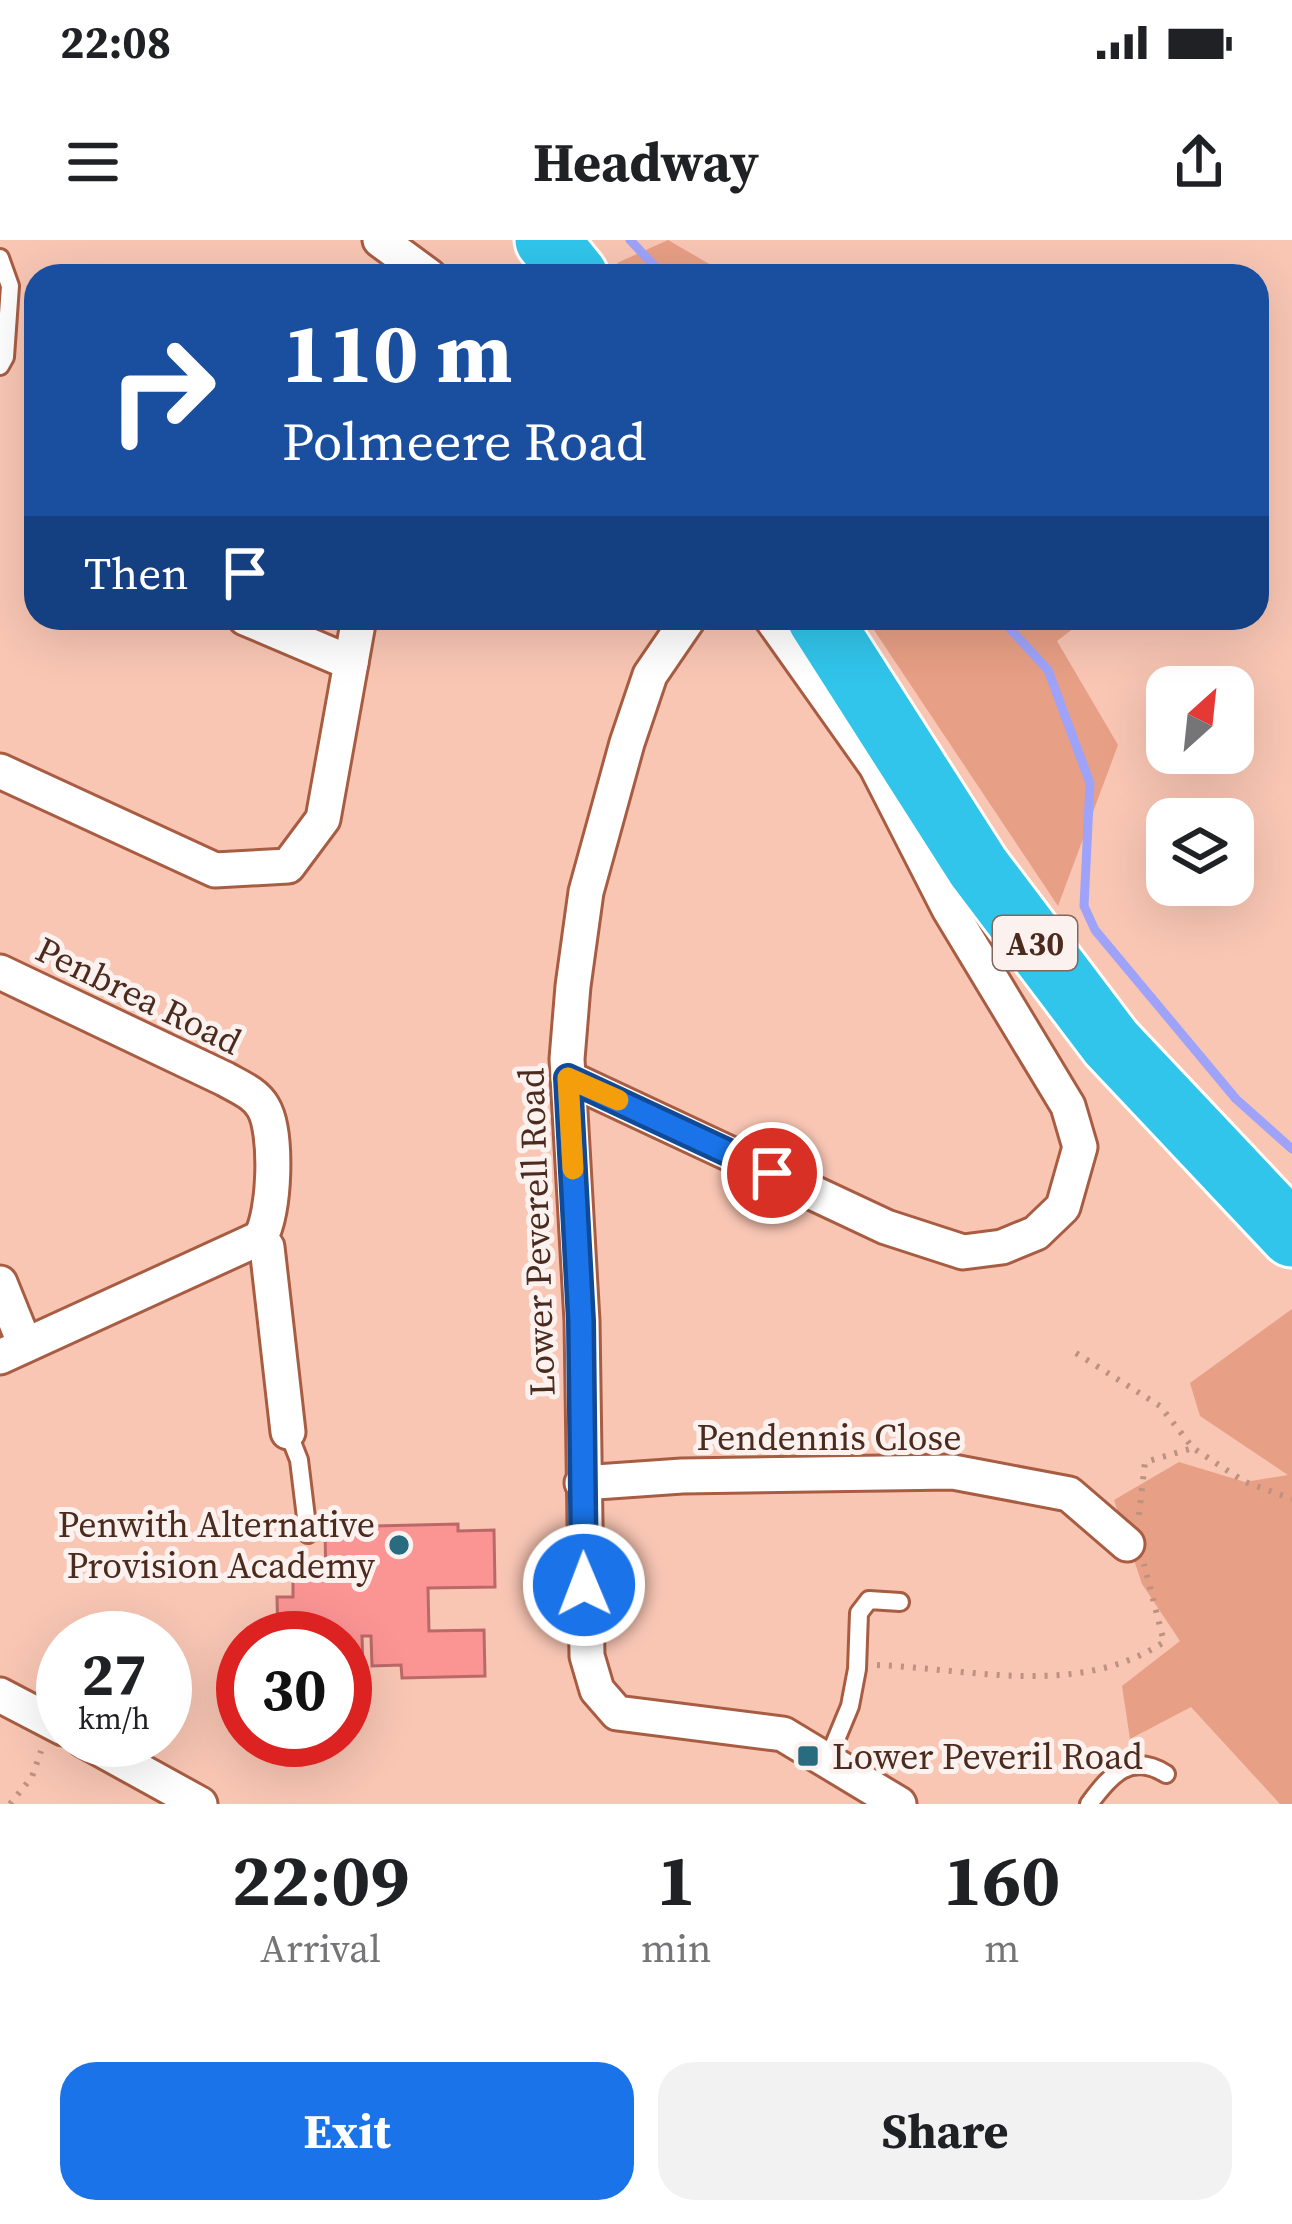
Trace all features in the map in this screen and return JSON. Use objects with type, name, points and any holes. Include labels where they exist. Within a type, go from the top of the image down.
[{"type":"highway","points":[[547,240],[566,264]]},
{"type":"highway","name":"A30","points":[[827,630],[977,867],[1098,1025],[1292,1235]]},
{"type":"street","points":[[380,240],[410,264]]},
{"type":"street","points":[[273,630],[351,663]]},
{"type":"street","points":[[0,771],[215,869],[288,866],[323,819],[356,630]]},
{"type":"street","name":"Lower Peverell Road","points":[[681,630],[650,676],[586,892],[568,1078],[581,1321],[586,1656],[596,1690],[617,1713],[783,1734],[828,1759]]},
{"type":"street","points":[[568,1078],[886,1227],[964,1252],[1002,1247],[1036,1233],[1063,1208],[1080,1147],[1068,1106],[949,909],[876,766],[780,630]]},
{"type":"street","name":"Penbrea Road","points":[[0,972],[257,1097],[271,1124],[269,1224],[260,1238],[267,1247],[288,1432]]},
{"type":"street","points":[[0,1283],[13,1351],[260,1238]]},
{"type":"street","name":"Pendennis Close","points":[[583,1483],[953,1472],[1069,1495],[1137,1543]]},
{"type":"street","points":[[0,1695],[36,1714]]},
{"type":"street","points":[[828,1759],[899,1804]]},
{"type":"street","points":[[133,1767],[200,1804]]},
{"type":"lane","points":[[0,259],[10,286],[5,357],[0,366]]},
{"type":"lane","points":[[288,1432],[299,1460],[308,1534]]},
{"type":"lane","points":[[828,1759],[850,1706],[859,1613],[869,1600],[900,1602]]},
{"type":"lane","points":[[1089,1804],[1128,1764],[1146,1762],[1166,1774]]},
{"type":"path","points":[[1076,1352],[1160,1406],[1193,1448],[1245,1482],[1292,1499]]},
{"type":"path","points":[[857,1664],[976,1669],[1033,1680],[1128,1665],[1164,1642],[1137,1543],[1145,1462],[1193,1448]]},
{"type":"path","points":[[10,1804],[37,1767]]},
{"type":"shaded area","points":[[668,240],[709,264],[618,264]]},
{"type":"shaded area","points":[[874,630],[1071,630],[1057,641],[1118,745],[1058,906]]},
{"type":"shaded area","points":[[1292,1309],[1292,1804],[1280,1804],[1191,1707],[1130,1739],[1122,1686],[1180,1641],[1142,1584],[1114,1500],[1179,1462],[1245,1482],[1288,1475],[1200,1416],[1190,1383]]},
{"type":"building","points":[[458,1524],[458,1531],[494,1530],[495,1587],[428,1588],[429,1631],[484,1630],[485,1676],[402,1678],[401,1665],[372,1666],[372,1611],[277,1611],[277,1597],[293,1597],[293,1579],[326,1579],[325,1533],[332,1533],[332,1527]]},
{"type":"waterway","points":[[630,240],[653,264]]},
{"type":"waterway","points":[[1011,630],[1048,670],[1090,783],[1084,906],[1095,930],[1236,1099],[1292,1149]]},
{"type":"slow traffic","points":[[573,1169],[568,1078],[618,1100]]},
{"type":"place","name":"Penwith Alternative Provision Academy","points":[[399,1545]]},
{"type":"place","name":"Lower Peveril Road","points":[[808,1756]]},
{"type":"route","points":[[584,1585],[581,1321],[568,1078],[772,1173]]}]
